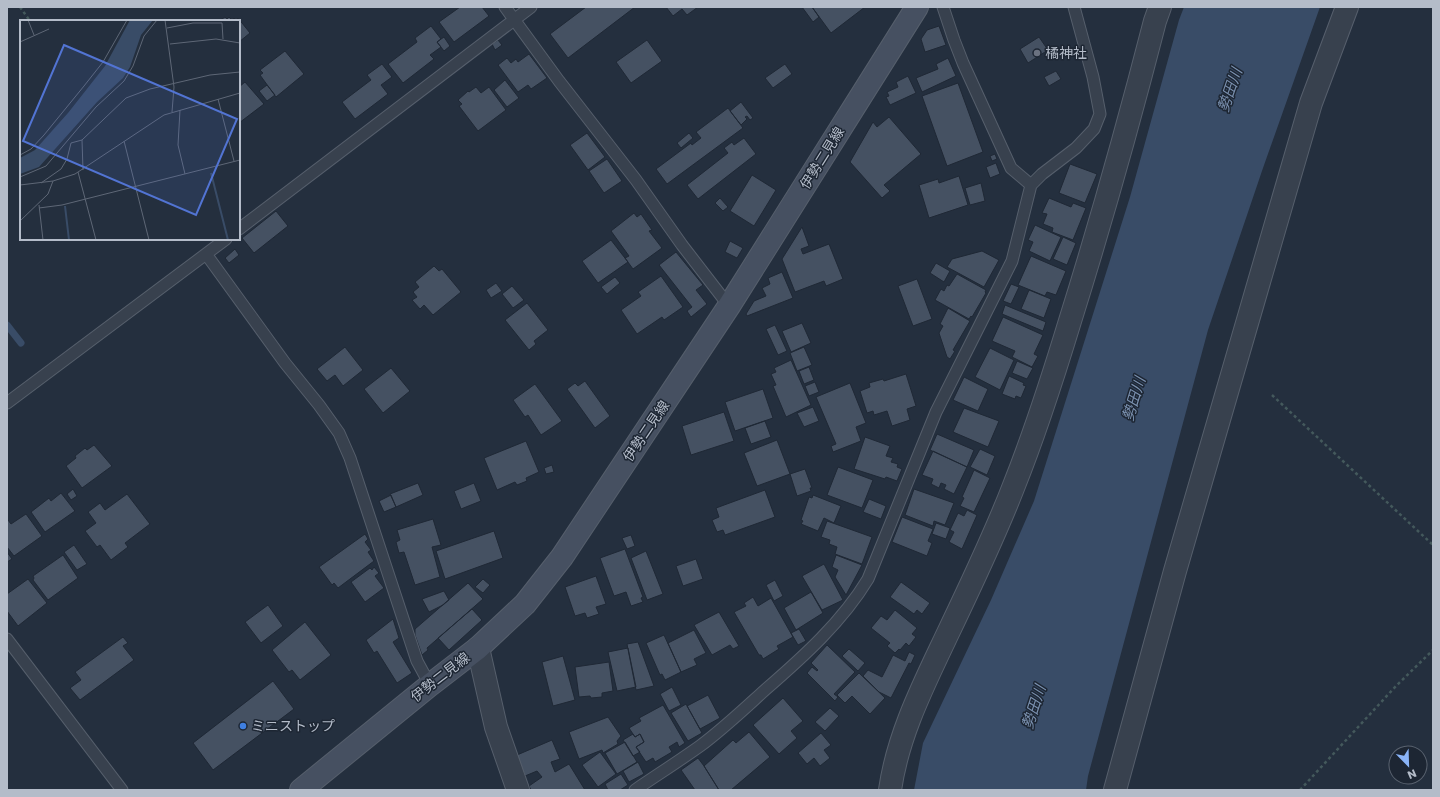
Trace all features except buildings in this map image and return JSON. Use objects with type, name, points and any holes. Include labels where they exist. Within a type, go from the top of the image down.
[{"type":"main road","name":"伊勢二見線","points":[[301,790],[478,648],[525,604],[562,557],[729,306],[917,7]]},
{"type":"street","points":[[890,790],[893,771],[905,727],[925,681],[984,559],[1026,456],[1098,231],[1160,7]]},
{"type":"street","points":[[1115,790],[1175,571],[1309,110],[1347,7]]},
{"type":"street","points":[[478,648],[496,727],[518,790]]},
{"type":"lane","points":[[505,7],[559,82],[636,180],[682,245],[729,306]]},
{"type":"lane","points":[[240,228],[531,7]]},
{"type":"lane","points":[[943,7],[963,62],[1011,168],[1031,185]]},
{"type":"lane","points":[[634,790],[701,745],[772,685],[813,647],[845,612],[868,579],[936,412],[1012,261],[1031,185],[1042,174],[1076,148],[1094,129],[1100,114],[1093,77],[1074,7]]},
{"type":"lane","points":[[7,403],[225,240]]},
{"type":"lane","points":[[206,254],[285,363],[339,433],[350,458],[417,661],[430,685]]},
{"type":"lane","points":[[7,639],[122,790]]},
{"type":"path","points":[[20,7],[29,20]]},
{"type":"path","points":[[1272,395],[1433,545]]},
{"type":"path","points":[[1300,790],[1396,686],[1433,650]]},
{"type":"water","name":"勢田川","points":[[1184,7],[1320,7],[1208,330],[1088,776],[1086,790],[914,790],[923,743],[991,600],[1034,501],[1130,197],[1179,20]]},
{"type":"waterway","points":[[7,325],[21,343]]},
{"type":"place","name":"橘神社","points":[[1037,53]]},
{"type":"place","name":"ミニストップ","points":[[243,726]]}]
